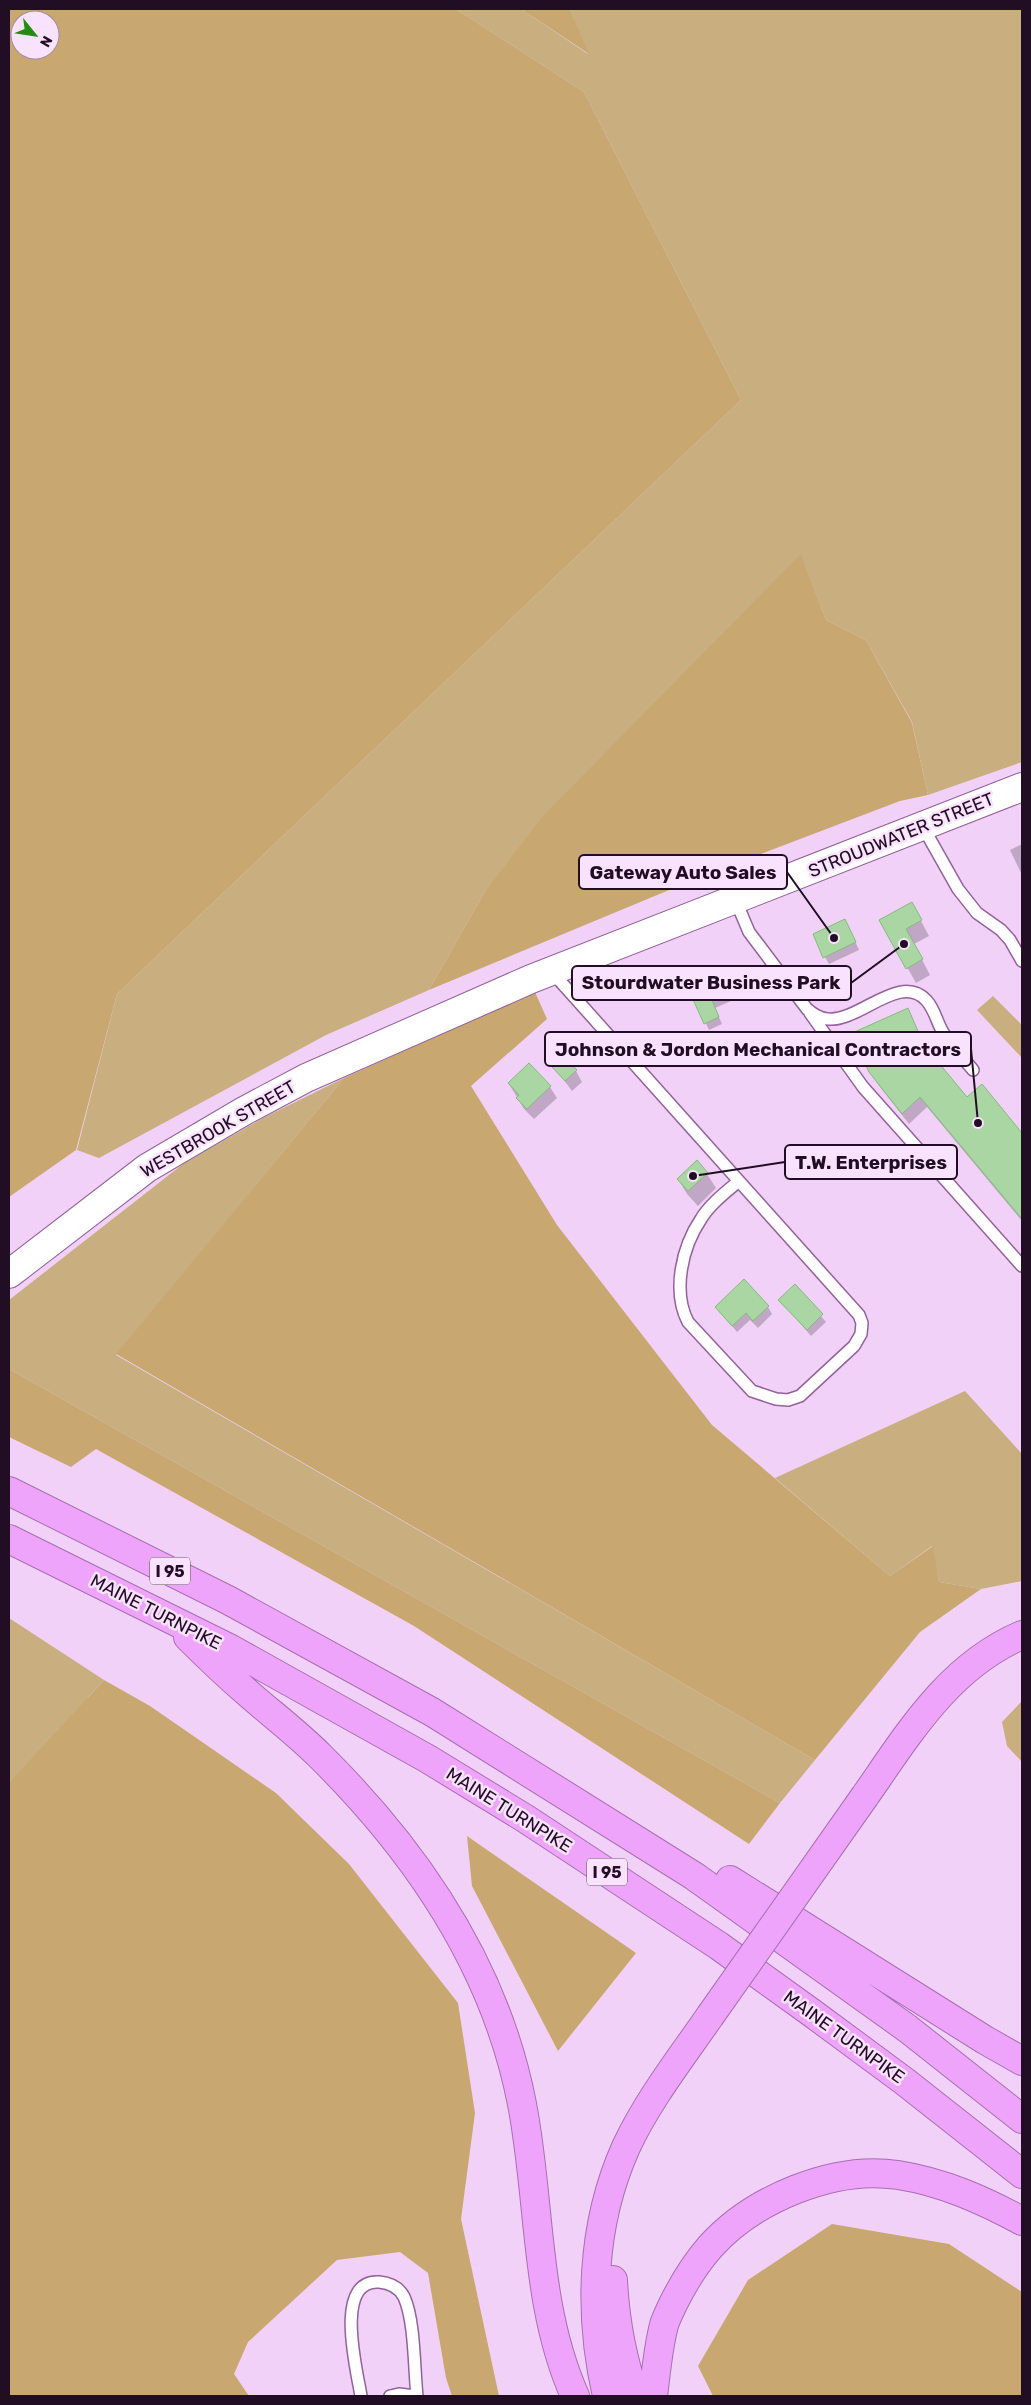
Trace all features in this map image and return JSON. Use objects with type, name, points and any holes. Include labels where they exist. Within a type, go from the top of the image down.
[{"type":"highway","name":"I 95","points":[[9,1491],[228,1600],[423,1708],[694,1876],[908,2029],[1022,2119]]},
{"type":"highway","name":"MAINE TURNPIKE","points":[[9,1540],[231,1649],[428,1759],[526,1819],[718,1946],[812,2013],[1022,2174]]},
{"type":"highway","points":[[163,1614],[319,1755],[350,1788],[409,1858],[460,1935],[481,1976],[499,2018],[513,2061],[522,2106],[544,2289],[566,2377],[575,2396]]},
{"type":"highway","points":[[608,2396],[601,2369],[596,2324],[595,2278],[600,2233],[610,2188],[638,2125],[661,2086],[717,2020],[871,1800],[924,1712],[955,1678],[991,1651],[1022,1635]]},
{"type":"highway","points":[[871,1800],[949,1705],[984,1674],[1022,1652]]},
{"type":"highway","points":[[694,1876],[725,1877],[984,2040],[1022,2061]]},
{"type":"highway","points":[[635,2396],[623,2361],[615,2316],[612,2271],[617,2225],[630,2181],[649,2139],[717,2020]]},
{"type":"highway","points":[[653,2396],[664,2324],[683,2283],[710,2246],[745,2217],[785,2193],[807,2185],[851,2175],[897,2175],[942,2185],[987,2202],[1022,2221]]},
{"type":"main road","name":"STROUDWATER STREET","points":[[446,1015],[551,971],[1022,787]]},
{"type":"main road","name":"WESTBROOK STREET","points":[[9,1274],[125,1184],[181,1147],[306,1078],[446,1015]]},
{"type":"lane","points":[[923,827],[958,890],[977,913],[1001,930],[1010,940],[1022,961]]},
{"type":"lane","points":[[735,900],[749,932],[863,1087],[1022,1266]]},
{"type":"lane","points":[[551,971],[859,1315],[862,1323],[862,1334],[854,1346],[800,1396],[788,1400],[776,1399],[752,1390],[688,1322],[680,1298],[681,1278],[686,1252],[694,1232],[707,1212],[739,1181]]},
{"type":"lane","points":[[807,1009],[817,1016],[828,1019],[845,1017],[900,991],[913,991],[926,1000],[943,1033],[973,1070]]},
{"type":"lane","points":[[361,2396],[350,2314],[353,2299],[362,2288],[378,2282],[396,2286],[404,2296],[408,2311],[416,2396],[399,2394],[390,2396]]},
{"type":"shaded area","points":[[9,9],[456,9],[584,92],[741,400],[117,994],[76,1150],[9,1197]]},
{"type":"shaded area","points":[[456,9],[521,9],[588,54],[570,9],[1022,9],[1022,762],[928,795],[912,722],[866,640],[826,620],[801,555],[484,893],[429,990],[326,1035],[99,1158],[77,1150],[117,994],[741,400],[584,92]]},
{"type":"shaded area","points":[[521,9],[570,9],[589,54]]},
{"type":"shaded area","points":[[801,554],[826,620],[866,640],[912,723],[928,795],[900,801],[698,878],[429,990],[484,893],[542,817]]},
{"type":"shaded area","points":[[535,992],[547,1019],[471,1086],[557,1225],[712,1425],[890,1576],[933,1546],[939,1582],[981,1589],[920,1632],[815,1760],[116,1354],[344,1078]]},
{"type":"shaded area","points":[[993,996],[1022,1025],[1022,1058],[977,1010]]},
{"type":"shaded area","points":[[344,1078],[116,1355],[815,1760],[780,1803],[9,1369],[9,1300],[183,1164],[263,1118]]},
{"type":"shaded area","points":[[9,1369],[780,1803],[749,1844],[414,1626],[96,1449],[71,1467],[9,1437]]},
{"type":"shaded area","points":[[965,1391],[1022,1454],[1022,1581],[981,1589],[939,1582],[932,1546],[890,1576],[775,1478]]},
{"type":"shaded area","points":[[9,1618],[104,1680],[89,1696],[9,1818]]},
{"type":"shaded area","points":[[104,1680],[150,1706],[276,1793],[349,1864],[458,2003],[475,2113],[461,2219],[499,2396],[452,2396],[446,2378],[428,2273],[400,2252],[337,2260],[248,2342],[234,2374],[249,2396],[9,2396],[9,1783]]},
{"type":"shaded area","points":[[1022,1701],[1022,1762],[1007,1746],[1002,1722]]},
{"type":"shaded area","points":[[467,1836],[636,1953],[558,2051],[472,1886]]},
{"type":"shaded area","points":[[832,2224],[949,2244],[1022,2292],[1022,2396],[713,2396],[698,2366],[748,2280]]},
{"type":"building","points":[[912,902],[922,920],[906,929],[923,959],[906,969],[879,920]]},
{"type":"building","points":[[845,919],[856,942],[823,958],[813,934]]},
{"type":"building","points":[[718,972],[728,994],[712,1000],[719,1017],[704,1024],[687,986]]},
{"type":"building","points":[[908,1008],[924,1045],[967,1097],[982,1084],[1022,1133],[1022,1219],[920,1097],[902,1114],[869,1072],[850,1034]]},
{"type":"building","points":[[564,1056],[577,1070],[565,1081],[552,1067]]},
{"type":"building","points":[[529,1063],[551,1086],[527,1109],[516,1098],[519,1095],[508,1083]]},
{"type":"building","points":[[697,1160],[708,1173],[688,1191],[677,1179]]},
{"type":"building","points":[[744,1279],[769,1306],[753,1321],[746,1313],[732,1326],[715,1307]]},
{"type":"building","points":[[795,1284],[823,1314],[807,1330],[778,1300]]},
{"type":"place","name":"Gateway Auto Sales","points":[[834,938]]},
{"type":"place","name":"Stourdwater Business Park","points":[[904,944]]},
{"type":"place","name":"Johnson & Jordon Mechanical Contractors","points":[[978,1123]]},
{"type":"place","name":"T.W. Enterprises","points":[[693,1176]]}]
